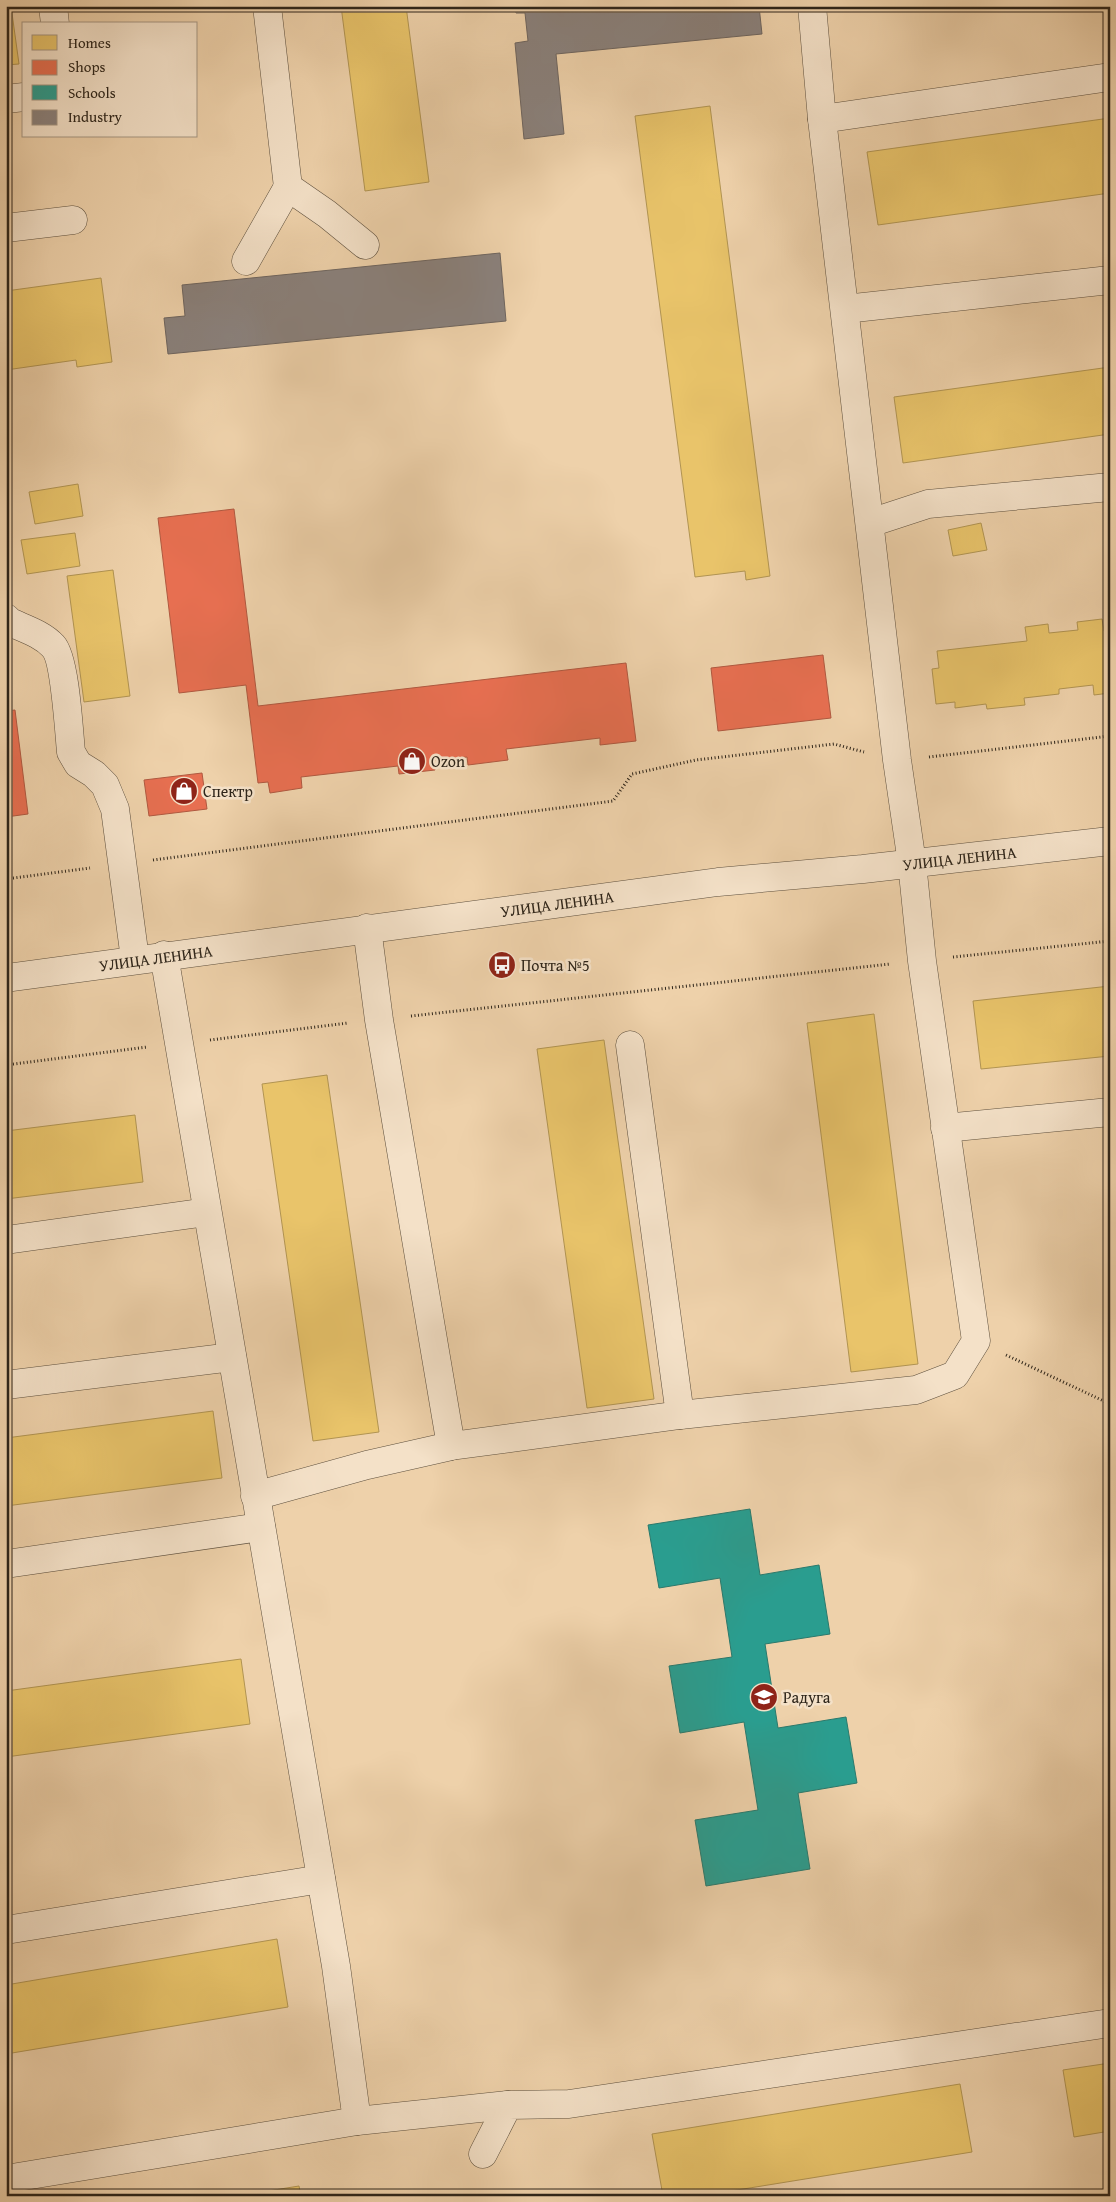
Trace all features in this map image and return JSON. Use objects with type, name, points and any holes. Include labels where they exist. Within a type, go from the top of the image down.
[{"type":"street","points":[[52,6],[55,22]]},
{"type":"street","points":[[246,261],[288,187],[267,6]]},
{"type":"street","points":[[255,1496],[367,1465],[451,1446],[680,1416],[916,1390],[955,1375],[976,1340],[922,961],[912,863],[898,760],[822,119],[812,7],[819,6]]},
{"type":"street","points":[[822,119],[1108,71]]},
{"type":"street","points":[[6,99],[22,97]]},
{"type":"street","points":[[288,187],[327,214],[365,245]]},
{"type":"street","points":[[6,228],[73,220]]},
{"type":"street","points":[[845,309],[1110,280]]},
{"type":"street","points":[[870,523],[928,504],[1110,487]]},
{"type":"street","points":[[6,618],[10,622],[41,636],[55,647],[60,662],[71,752],[78,764],[94,774],[105,785],[115,809],[135,959]]},
{"type":"street","name":"УЛИЦА ЛЕНИНА","points":[[6,978],[164,955],[718,882],[912,863],[1110,840]]},
{"type":"street","points":[[366,928],[379,1020],[451,1446]]},
{"type":"street","points":[[164,955],[336,1966],[357,2121]]},
{"type":"street","points":[[630,1045],[680,1416]]},
{"type":"street","points":[[946,1128],[1110,1112]]},
{"type":"street","points":[[6,1240],[207,1212]]},
{"type":"street","points":[[6,1386],[232,1357]]},
{"type":"street","points":[[6,1564],[261,1527]]},
{"type":"street","points":[[6,1930],[321,1879]]},
{"type":"street","points":[[6,2179],[357,2121],[508,2105],[569,2104],[1110,2023]]},
{"type":"street","points":[[483,2154],[508,2105]]},
{"type":"path","points":[[6,879],[613,801],[632,774],[696,760],[834,744],[898,760],[1110,736]]},
{"type":"path","points":[[6,1065],[379,1020],[1110,941]]},
{"type":"path","points":[[976,1340],[1110,1404]]},
{"type":"building: Homes","points":[[6,6],[11,6],[19,64],[6,65]]},
{"type":"building: Homes","points":[[341,6],[406,6],[429,182],[365,191]]},
{"type":"building: Homes","points":[[710,106],[770,576],[746,580],[745,571],[695,577],[635,116]]},
{"type":"building: Homes","points":[[1110,118],[1110,193],[878,225],[867,152]]},
{"type":"building: Homes","points":[[101,278],[112,362],[77,367],[76,360],[6,370],[6,291]]},
{"type":"building: Homes","points":[[1110,367],[1110,434],[903,463],[894,397]]},
{"type":"building: Homes","points":[[78,484],[83,516],[35,524],[29,492]]},
{"type":"building: Homes","points":[[981,523],[987,550],[953,556],[948,530]]},
{"type":"building: Homes","points":[[75,533],[80,566],[27,574],[21,540]]},
{"type":"building: Homes","points":[[113,570],[130,696],[84,702],[67,576]]},
{"type":"building: Homes","points":[[1102,619],[1104,631],[1110,631],[1110,693],[1094,695],[1093,685],[1059,689],[1059,694],[1024,698],[1025,705],[987,709],[986,704],[955,708],[955,702],[936,704],[932,669],[939,668],[937,651],[1027,641],[1025,627],[1048,624],[1049,633],[1078,630],[1077,622]]},
{"type":"building: Homes","points":[[1110,986],[1110,1056],[981,1069],[973,1001]]},
{"type":"building: Homes","points":[[874,1014],[918,1364],[851,1372],[807,1023]]},
{"type":"building: Homes","points":[[604,1040],[654,1399],[587,1408],[537,1049]]},
{"type":"building: Homes","points":[[327,1075],[379,1432],[313,1441],[262,1084]]},
{"type":"building: Homes","points":[[135,1115],[143,1182],[6,1199],[6,1131]]},
{"type":"building: Homes","points":[[213,1411],[222,1478],[6,1506],[6,1438]]},
{"type":"building: Homes","points":[[241,1659],[250,1724],[6,1757],[6,1691]]},
{"type":"building: Homes","points":[[277,1939],[288,2007],[6,2054],[6,1985]]},
{"type":"building: Homes","points":[[1110,2063],[1110,2131],[1074,2137],[1063,2070]]},
{"type":"building: Homes","points":[[960,2084],[972,2152],[700,2196],[663,2196],[652,2134]]},
{"type":"building: Homes","points":[[299,2186],[301,2196],[237,2196]]},
{"type":"building: Shops","points":[[234,509],[258,706],[626,663],[636,741],[600,745],[600,738],[506,749],[508,760],[468,765],[467,757],[434,760],[435,770],[399,774],[398,766],[301,777],[302,788],[270,793],[268,782],[258,783],[246,685],[179,693],[158,518]]},
{"type":"building: Shops","points":[[823,655],[831,718],[718,731],[711,668]]},
{"type":"building: Shops","points":[[15,710],[28,814],[6,817],[6,711]]},
{"type":"building: Shops","points":[[202,773],[207,809],[149,816],[144,780]]},
{"type":"building: Schools","points":[[750,1509],[760,1575],[819,1565],[830,1634],[765,1644],[778,1728],[846,1717],[857,1783],[798,1793],[810,1869],[706,1886],[695,1820],[758,1810],[744,1722],[680,1733],[669,1666],[732,1657],[720,1578],[659,1588],[648,1525]]},
{"type":"building: Industry","points":[[515,6],[759,6],[762,34],[556,54],[564,134],[524,139],[515,43],[528,41],[525,13],[516,13]]},
{"type":"building: Industry","points":[[500,253],[506,321],[168,354],[164,318],[185,316],[182,285]]},
{"type":"place","name":"Ozon","points":[[412,761]]},
{"type":"place","name":"Спектр","points":[[184,791]]},
{"type":"place","name":"Почта №5","points":[[502,965]]},
{"type":"place","name":"Радуга","points":[[764,1697]]}]
